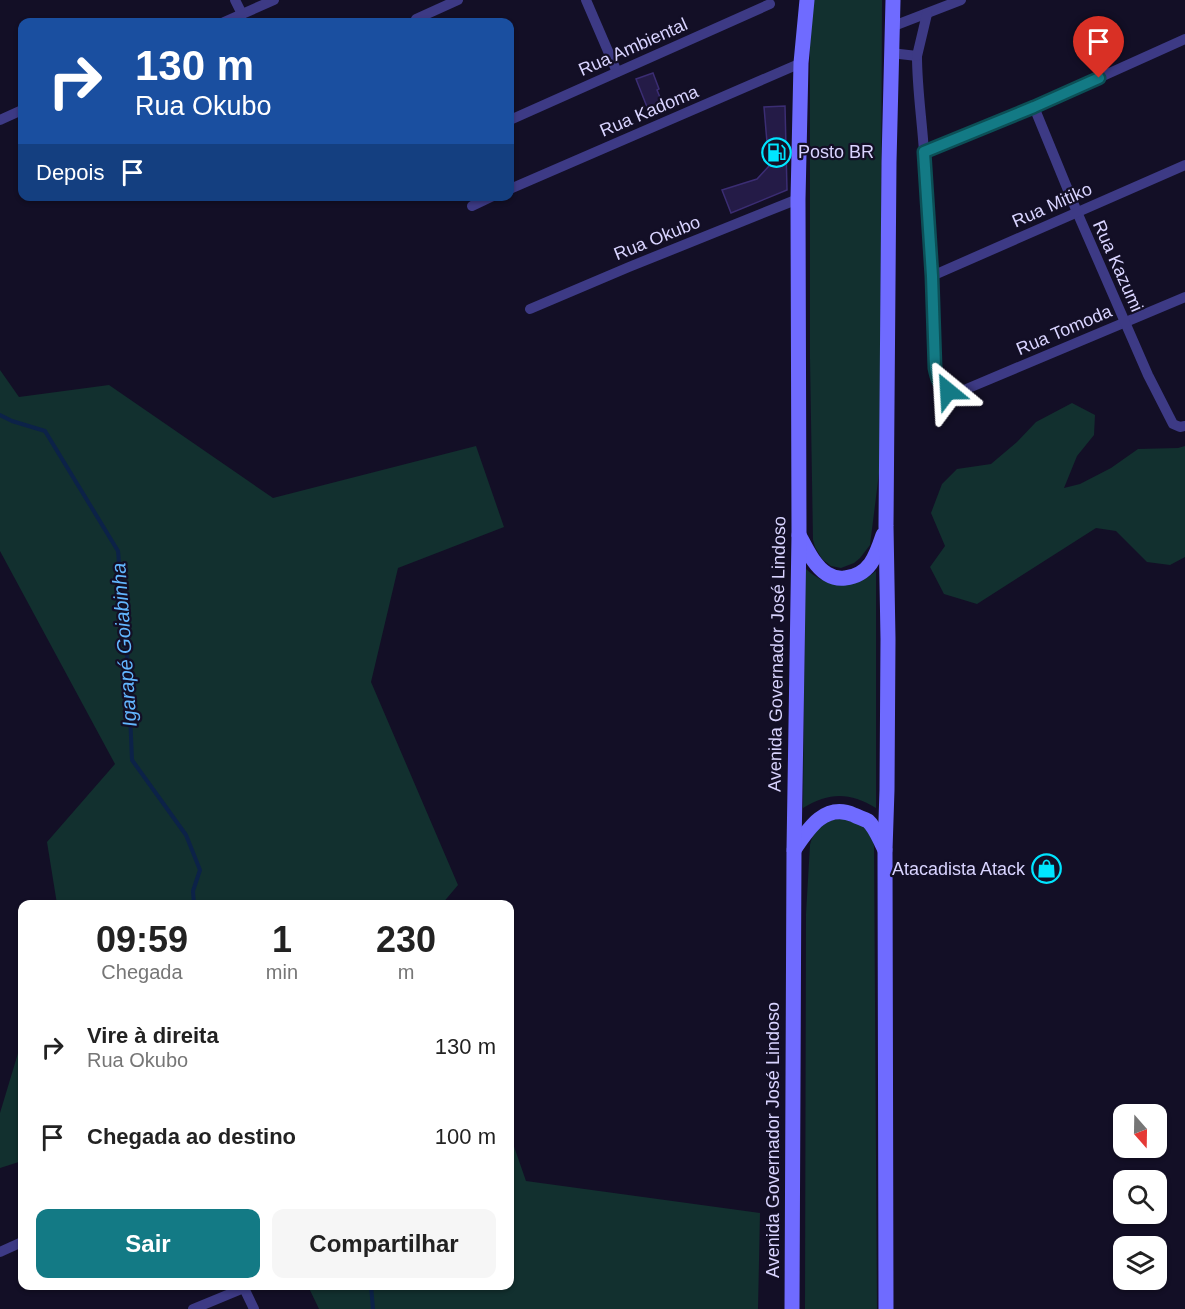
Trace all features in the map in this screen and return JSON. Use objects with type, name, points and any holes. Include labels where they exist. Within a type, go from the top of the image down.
[{"type":"main road","name":"Avenida Governador José Lindoso","points":[[792,1309],[794,849],[799,536],[798,199],[801,63],[807,0]]},
{"type":"main road","points":[[886,1309],[885,850],[888,790],[888,651],[886,526],[892,0]]},
{"type":"main road","points":[[799,536],[816,563],[826,573],[840,578],[854,576],[867,568],[877,552],[886,526]]},
{"type":"main road","points":[[794,849],[820,817],[837,812],[851,813],[867,821],[885,850]]},
{"type":"street","points":[[235,0],[242,14]]},
{"type":"street","points":[[233,18],[274,0]]},
{"type":"street","points":[[418,18],[458,0]]},
{"type":"street","points":[[586,0],[617,72]]},
{"type":"street","points":[[891,27],[961,0]]},
{"type":"street","name":"Rua Ambiental","points":[[514,118],[770,4]]},
{"type":"street","points":[[927,14],[917,56],[917,73],[932,276]]},
{"type":"street","points":[[924,152],[1034,107],[1185,39]]},
{"type":"street","points":[[891,53],[917,56]]},
{"type":"street","name":"Rua Kadoma","points":[[514,187],[801,63]]},
{"type":"street","name":"Rua Kazumi","points":[[1034,107],[1148,375],[1170,419],[1176,427],[1185,427]]},
{"type":"street","points":[[0,120],[18,112]]},
{"type":"street","name":"Rua Mitiko","points":[[932,276],[1185,165]]},
{"type":"street","name":"Rua Okubo","points":[[530,309],[798,199]]},
{"type":"street","points":[[472,206],[482,201]]},
{"type":"street","name":"Rua Tomoda","points":[[932,276],[935,368],[942,387],[956,392],[1185,297]]},
{"type":"street","points":[[0,1252],[18,1244]]},
{"type":"street","points":[[193,1309],[237,1290]]},
{"type":"street","points":[[245,1290],[254,1309]]},
{"type":"green space","points":[[810,0],[882,0],[880,465],[870,545],[854,563],[841,568],[831,566],[822,559],[813,540],[810,358]]},
{"type":"green space","points":[[0,370],[19,397],[109,385],[273,498],[476,446],[504,527],[398,568],[371,682],[458,885],[445,900],[56,900],[47,842],[115,764],[0,551]]},
{"type":"green space","points":[[1072,403],[1095,415],[1094,435],[1077,456],[1064,488],[1080,484],[1111,468],[1138,449],[1185,446],[1185,557],[1170,565],[1147,562],[1116,531],[1096,528],[977,604],[944,594],[930,567],[945,546],[931,513],[942,484],[957,469],[991,464],[1036,422]]},
{"type":"green space","points":[[805,568],[822,580],[840,584],[858,582],[876,571],[876,808],[857,799],[840,796],[822,799],[803,808]]},
{"type":"green space","points":[[847,818],[868,831],[874,846],[877,1309],[805,1309],[806,914],[810,845],[815,832],[823,824]]},
{"type":"green space","points":[[18,1053],[18,1162],[0,1168],[0,1113]]},
{"type":"green space","points":[[514,1146],[526,1181],[760,1213],[758,1309],[319,1309],[310,1290],[514,1290]]},
{"type":"building","points":[[653,73],[664,107],[649,112],[636,79]]},
{"type":"building","name":"Posto BR","points":[[785,106],[787,190],[731,213],[722,190],[757,179],[769,166],[764,107]]},
{"type":"waterway","name":"Igarapé Goiabinha","points":[[0,415],[45,431],[118,551],[128,666],[132,760],[186,835],[200,870],[193,891],[194,900]]},
{"type":"waterway","name":"Igarapé Goiabinha","points":[[371,1290],[373,1309]]},
{"type":"place","name":"Posto BR","points":[[777,152]]},
{"type":"place","name":"Atacadista Atack","points":[[1046,869]]},
{"type":"route","points":[[948,391],[938,380],[935,368],[924,152],[1099,78]]}]
